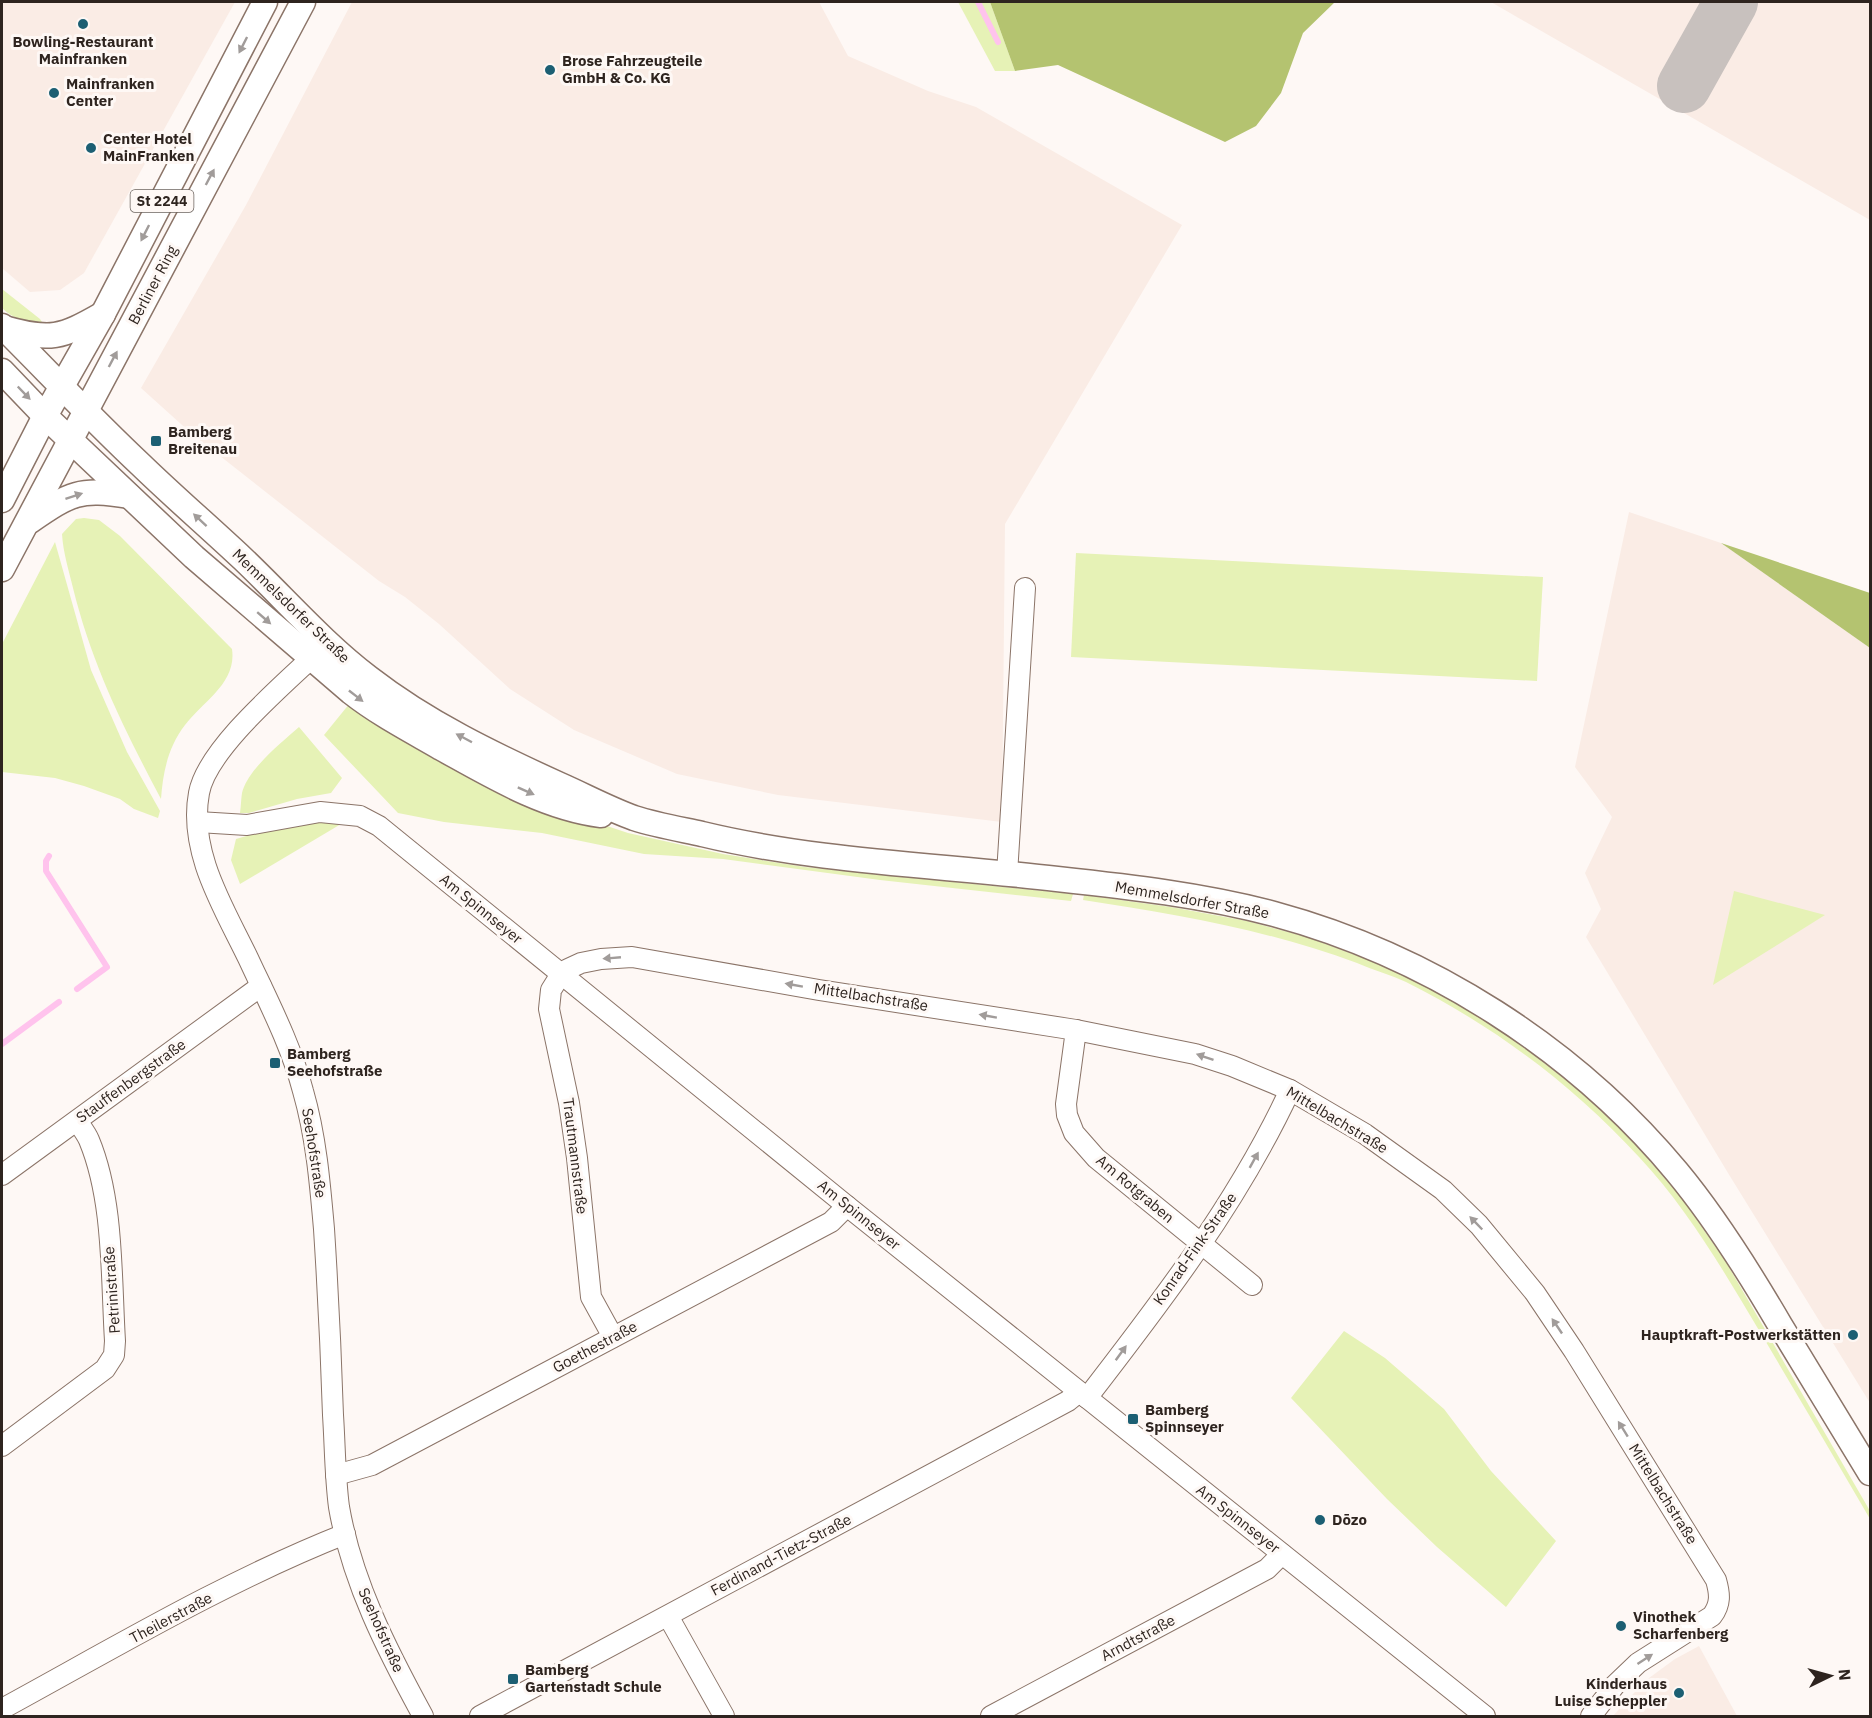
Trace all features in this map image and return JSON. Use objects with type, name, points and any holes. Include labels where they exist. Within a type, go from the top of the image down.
[{"type":"main road","name":"Berliner Ring","points":[[2,500],[45,416],[103,314],[265,2]]},
{"type":"main road","name":"Berliner Ring","points":[[2,569],[303,2]]},
{"type":"main road","points":[[2,327],[38,336],[52,336],[82,326],[103,314]]},
{"type":"main road","name":"Memmelsdorfer Straße","points":[[2,327],[138,463],[243,560],[319,651]]},
{"type":"main road","name":"Memmelsdorfer Straße","points":[[2,371],[45,416],[194,557],[319,651],[370,680],[432,721],[513,764],[631,817],[734,842],[816,855],[1153,890],[1273,914],[1326,930],[1387,954],[1443,981],[1508,1020],[1560,1058],[1645,1136],[1678,1173],[1716,1223],[1758,1287],[1870,1473]]},
{"type":"main road","points":[[26,524],[73,494],[91,492],[129,495]]},
{"type":"street","points":[[1007,874],[1024,588]]},
{"type":"street","name":"Seehofstraße","points":[[319,651],[231,738],[213,761],[203,778],[198,795],[198,822],[204,861],[219,899],[290,1052],[303,1090],[315,1142],[326,1256],[336,1475],[345,1534],[357,1577],[371,1614],[423,1716]]},
{"type":"street","name":"Am Spinnseyer","points":[[198,822],[247,825],[320,812],[360,816],[379,826],[847,1206],[1482,1716]]},
{"type":"street","name":"Mittelbachstraße","points":[[561,974],[581,963],[632,957],[819,990],[1076,1030],[1195,1054],[1232,1066],[1290,1090],[1365,1134],[1408,1163],[1443,1190],[1493,1242],[1535,1293],[1574,1351],[1716,1580],[1720,1599],[1712,1616],[1638,1663],[1615,1685],[1591,1716]]},
{"type":"street","name":"Trautmannstraße","points":[[561,974],[551,990],[549,1009],[569,1103],[591,1297],[613,1337]]},
{"type":"street","name":"Stauffenbergstraße","points":[[2,1175],[261,986]]},
{"type":"street","name":"Am Rotgraben","points":[[1076,1030],[1066,1104],[1067,1115],[1074,1132],[1096,1158],[1252,1285]]},
{"type":"street","name":"Konrad-Fink-Straße","points":[[1083,1395],[1201,1244],[1239,1187],[1273,1127],[1290,1090]]},
{"type":"street","name":"Petrinistraße","points":[[2,1446],[105,1369],[114,1355],[116,1341],[108,1224],[101,1180],[89,1139],[77,1121]]},
{"type":"street","name":"Goethestraße","points":[[336,1475],[372,1465],[831,1222],[847,1206]]},
{"type":"street","name":"Ferdinand-Tietz-Straße","points":[[480,1716],[1083,1395]]},
{"type":"street","name":"Theilerstraße","points":[[2,1709],[246,1578],[345,1534]]},
{"type":"street","name":"Arndtstraße","points":[[991,1716],[1267,1569],[1282,1554]]},
{"type":"street","points":[[668,1616],[724,1716]]},
{"type":"shaded area","points":[[2,2],[235,2],[84,273],[60,290],[30,292],[2,268]]},
{"type":"shaded area","points":[[352,2],[819,2],[848,56],[928,91],[976,107],[1182,225],[1005,524],[1002,822],[778,795],[677,774],[574,730],[510,689],[439,624],[405,597],[379,581],[192,434],[141,388],[246,205]]},
{"type":"shaded area","points":[[1491,2],[1870,2],[1870,220]]},
{"type":"shaded area","points":[[1629,512],[1721,543],[1870,648],[1870,1403],[1586,937],[1601,909],[1585,873],[1612,817],[1575,767]]},
{"type":"shaded area","name":"Kinderhaus Luise Scheppler","points":[[1699,1646],[1737,1716],[1613,1716],[1645,1681],[1675,1659]]},
{"type":"green space","points":[[958,2],[990,2],[1015,71],[995,71]]},
{"type":"green space","points":[[990,2],[1335,2],[1303,33],[1281,93],[1256,126],[1225,142],[1058,65],[1015,71]]},
{"type":"green space","points":[[2,289],[40,319],[44,325],[21,320],[2,308]]},
{"type":"green space","points":[[76,519],[99,520],[120,536],[232,649],[232,661],[224,682],[192,716],[174,742],[165,770],[161,799],[110,696],[81,616],[66,561],[62,534]]},
{"type":"green space","points":[[55,542],[91,670],[127,752],[160,811],[158,818],[134,809],[120,799],[84,786],[55,778],[2,772],[2,644]]},
{"type":"green space","points":[[1721,543],[1870,593],[1870,648]]},
{"type":"green space","points":[[1076,553],[1543,577],[1537,681],[1071,657]]},
{"type":"green space","points":[[350,703],[529,800],[628,833],[723,854],[805,867],[1073,894],[1071,901],[880,880],[723,859],[644,854],[542,833],[444,822],[398,813],[324,735]]},
{"type":"green space","points":[[299,727],[342,778],[331,793],[297,799],[249,813],[240,813],[242,793],[251,775],[266,757]]},
{"type":"green space","points":[[310,820],[341,824],[240,884],[231,860],[236,839],[294,822]]},
{"type":"green space","points":[[1734,891],[1825,915],[1713,985]]},
{"type":"green space","points":[[1084,895],[1171,907],[1247,921],[1307,937],[1374,962],[1427,985],[1496,1026],[1575,1087],[1628,1136],[1681,1197],[1726,1262],[1870,1511],[1870,1519],[1730,1283],[1688,1217],[1656,1176],[1614,1131],[1587,1105],[1531,1059],[1439,999],[1406,982],[1357,963],[1256,932],[1187,917],[1083,900]]},
{"type":"green space","points":[[1344,1331],[1385,1358],[1444,1409],[1491,1471],[1556,1541],[1506,1607],[1437,1547],[1387,1499],[1291,1398]]},
{"type":"waterway","points":[[978,2],[998,42]]},
{"type":"waterway","points":[[49,856],[46,861],[46,871],[107,967],[77,989]]},
{"type":"waterway","points":[[2,1044],[59,1002]]},
{"type":"taxiway","points":[[1684,86],[1731,2]]},
{"type":"place","name":"Bowling-Restaurant Mainfranken","points":[[83,24]]},
{"type":"place","name":"Brose Fahrzeugteile GmbH & Co. KG","points":[[550,70]]},
{"type":"place","name":"Mainfranken Center","points":[[54,93]]},
{"type":"place","name":"Center Hotel MainFranken","points":[[91,148]]},
{"type":"place","name":"Bamberg Breitenau","points":[[156,441]]},
{"type":"place","name":"Bamberg Seehofstraße","points":[[275,1063]]},
{"type":"place","name":"Hauptkraft-Postwerkstätten","points":[[1853,1335]]},
{"type":"place","name":"Bamberg Spinnseyer","points":[[1133,1419]]},
{"type":"place","name":"Dōzo","points":[[1320,1520]]},
{"type":"place","name":"Vinothek Scharfenberg","points":[[1621,1626]]},
{"type":"place","name":"Bamberg Gartenstadt Schule","points":[[513,1679]]},
{"type":"place","name":"Kinderhaus Luise Scheppler","points":[[1679,1693]]}]
